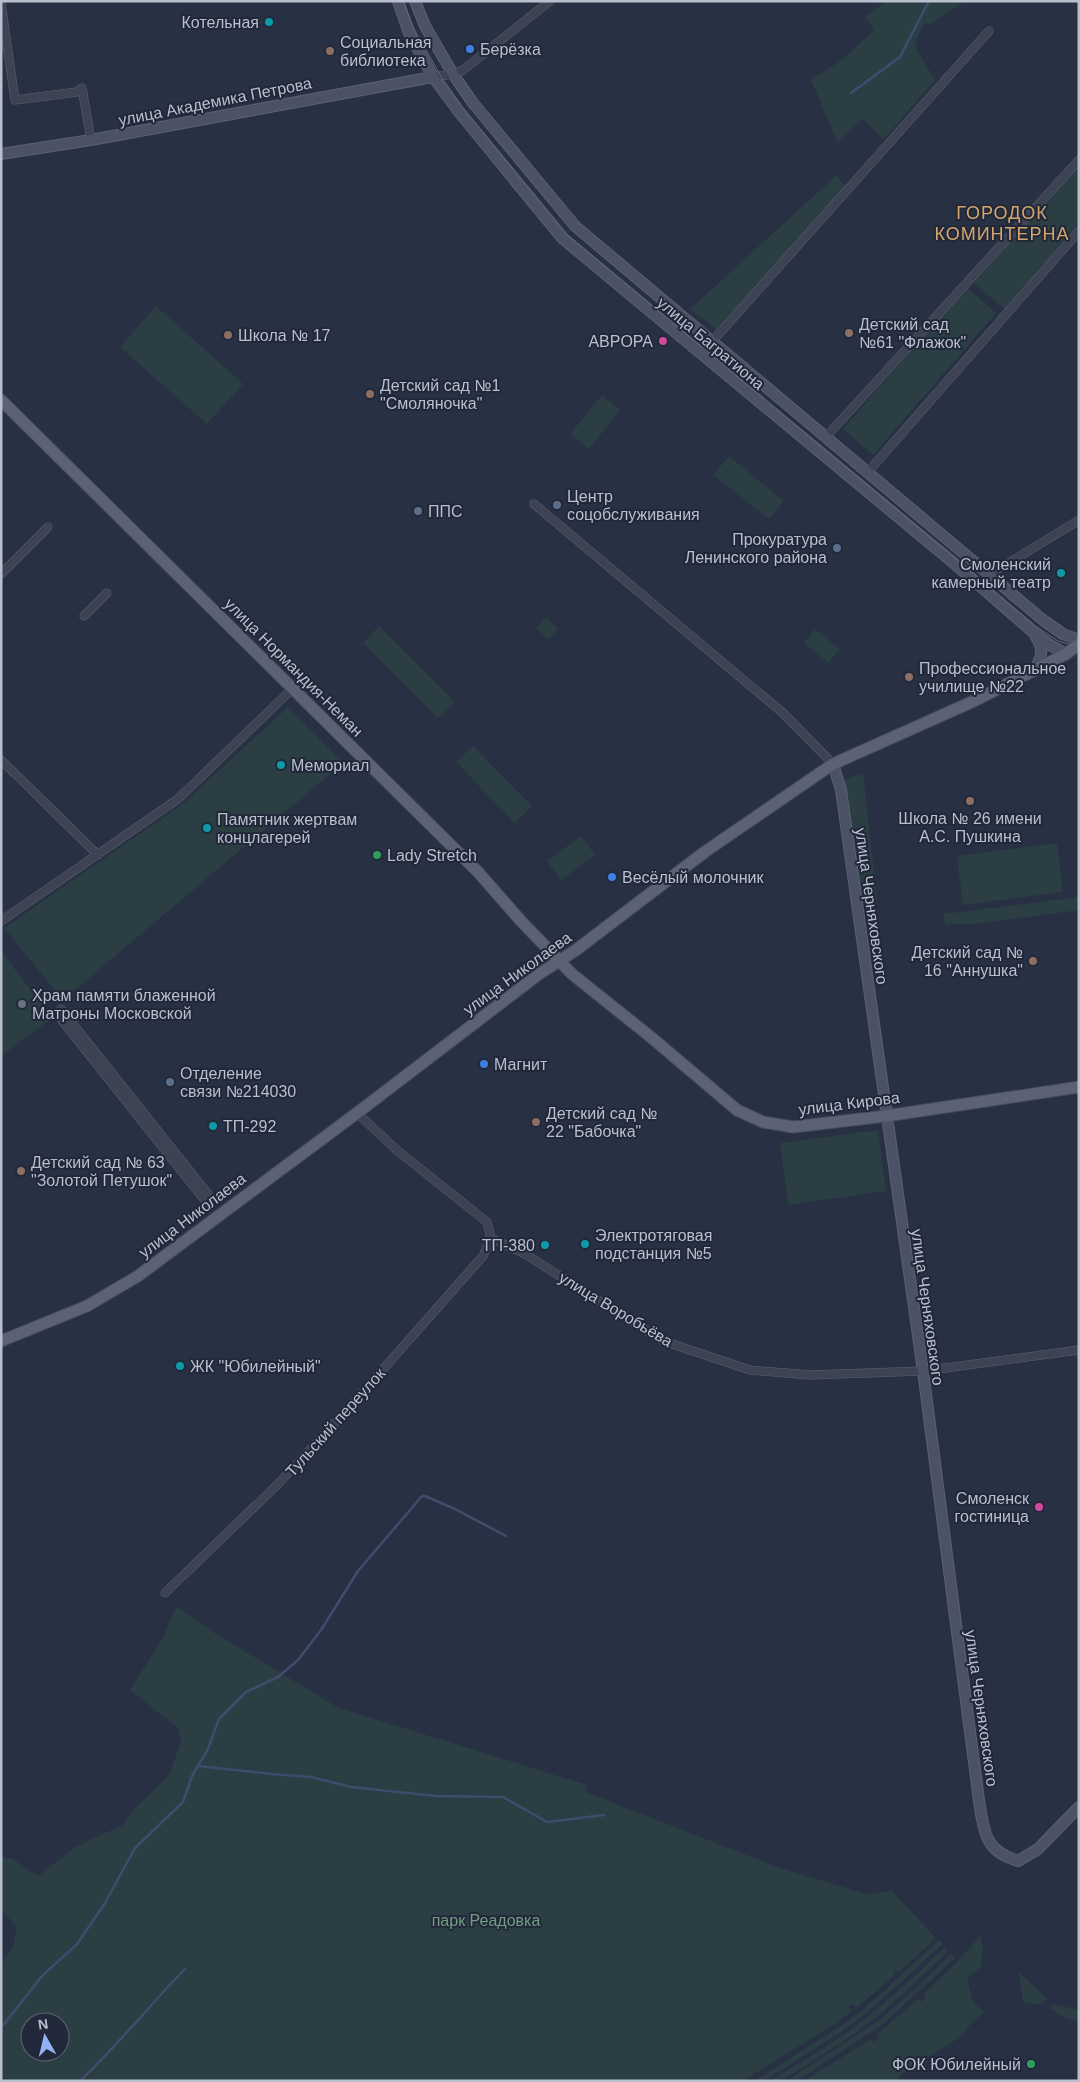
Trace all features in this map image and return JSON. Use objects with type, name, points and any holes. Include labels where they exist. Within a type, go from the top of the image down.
[{"type":"main road","name":"улица Багратиона","points":[[398,1],[409,33],[433,77],[459,112],[562,238],[956,565],[1033,632],[1061,652]]},
{"type":"main road","name":"улица Багратиона","points":[[415,1],[425,26],[453,74],[474,103],[575,226],[1043,620],[1063,634],[1079,640]]},
{"type":"main road","name":"улица Академика Петрова","points":[[1,154],[91,140],[433,77]]},
{"type":"main road","name":"улица Нормандия-Неман","points":[[1,400],[478,872],[559,961]]},
{"type":"main road","points":[[1033,632],[1042,649],[1040,659],[1034,671]]},
{"type":"main road","points":[[1061,652],[1063,634]]},
{"type":"main road","name":"улица Николаева","points":[[1,1341],[87,1306],[125,1284],[357,1114],[706,852],[833,764],[974,701],[1034,671],[1061,652],[1079,644]]},
{"type":"main road","name":"улица Николаева","points":[[1061,652],[1079,654]]},
{"type":"main road","name":"улица Черняховского","points":[[833,764],[841,790],[923,1372],[975,1770],[984,1824],[989,1840],[998,1851],[1007,1858],[1018,1861],[1026,1858],[1038,1849],[1079,1808]]},
{"type":"main road","name":"улица Кирова","points":[[559,961],[572,974],[737,1110],[763,1122],[793,1127],[886,1116],[1079,1087]]},
{"type":"street","points":[[433,77],[453,74],[463,70],[550,1]]},
{"type":"street","points":[[1,4],[15,100],[77,92],[82,88],[91,140]]},
{"type":"street","points":[[701,354],[990,31]]},
{"type":"street","points":[[825,438],[1079,160]]},
{"type":"street","points":[[867,473],[1079,232]]},
{"type":"street","points":[[534,504],[783,712],[833,764]]},
{"type":"street","points":[[989,575],[1079,520]]},
{"type":"street","points":[[1,574],[48,526]]},
{"type":"street","points":[[84,616],[107,593]]},
{"type":"street","points":[[1,921],[178,799],[293,688]]},
{"type":"street","points":[[1,760],[98,855]]},
{"type":"street","points":[[58,1011],[205,1196]]},
{"type":"street","points":[[357,1114],[398,1151],[487,1222],[491,1238]]},
{"type":"street","name":"улица Воробьёва","points":[[491,1238],[525,1254],[663,1340],[750,1370],[810,1376],[923,1372],[1079,1350]]},
{"type":"street","name":"Тульский переулок","points":[[165,1593],[277,1485],[348,1409],[483,1256],[491,1238]]},
{"type":"green space","points":[[887,1],[965,1],[929,25],[925,23],[915,41],[918,52],[935,80],[884,139],[862,119],[838,143],[811,80],[842,60],[874,30],[865,17]]},
{"type":"green space","points":[[1079,164],[1079,223],[1005,309],[974,283]]},
{"type":"green space","points":[[837,175],[847,189],[717,330],[690,309]]},
{"type":"green space","points":[[966,287],[996,313],[873,455],[843,429]]},
{"type":"green space","points":[[156,306],[243,384],[207,424],[120,347]]},
{"type":"green space","points":[[602,395],[620,410],[589,449],[570,434]]},
{"type":"green space","points":[[729,456],[784,501],[769,519],[713,475]]},
{"type":"green space","points":[[546,617],[558,629],[548,639],[536,628]]},
{"type":"green space","points":[[379,626],[455,702],[438,718],[363,643]]},
{"type":"green space","points":[[815,629],[840,649],[828,663],[804,643]]},
{"type":"green space","points":[[288,707],[343,763],[63,1000],[4,928],[184,803]]},
{"type":"green space","points":[[473,746],[532,806],[515,823],[456,762]]},
{"type":"green space","points":[[863,773],[877,900],[862,904],[842,781]]},
{"type":"green space","points":[[581,836],[595,855],[561,880],[547,861]]},
{"type":"green space","points":[[1057,843],[1063,892],[963,905],[957,856]]},
{"type":"green space","points":[[1079,897],[1079,910],[982,923],[945,925],[943,914]]},
{"type":"green space","points":[[1,951],[52,1018],[1,1056]]},
{"type":"green space","points":[[878,1130],[886,1191],[788,1205],[780,1143]]},
{"type":"green space","name":"парк Реадовка","points":[[176,1606],[216,1634],[339,1708],[587,1785],[586,1792],[777,1867],[866,1894],[892,1891],[936,1938],[899,1972],[896,1969],[893,1973],[895,1975],[856,2008],[853,2004],[849,2007],[852,2011],[833,2025],[743,2081],[1,2081],[1,1966],[13,1946],[17,1929],[6,1914],[1,1911],[1,1858],[13,1859],[38,1876],[76,1847],[122,1826],[132,1811],[169,1775],[181,1742],[178,1728],[130,1690],[164,1636]]},
{"type":"green space","points":[[980,1936],[983,1948],[981,1967],[967,1978],[972,2000],[984,2013],[972,2022],[962,2036],[900,2075],[897,2081],[804,2081],[871,2039],[873,2042],[878,2038],[876,2035],[918,1999],[921,2002],[926,1996],[924,1994],[959,1960]]},
{"type":"green space","points":[[939,1940],[943,1944],[869,2011],[843,2031],[764,2081],[754,2081],[841,2026],[865,2008]]},
{"type":"green space","points":[[945,1947],[948,1951],[894,2003],[863,2027],[781,2081],[769,2081],[828,2045],[860,2022],[898,1991]]},
{"type":"green space","points":[[951,1954],[955,1958],[882,2025],[797,2081],[786,2081],[878,2021]]},
{"type":"green space","points":[[1019,1972],[1047,1999],[1041,2005],[1023,2002]]},
{"type":"green space","points":[[1053,2004],[1079,2010],[1079,2022],[1067,2019],[1050,2008]]},
{"type":"waterway","points":[[851,93],[900,57],[929,1]]},
{"type":"waterway","points":[[1,2028],[42,1976],[77,1944],[105,1903],[135,1848],[183,1802],[192,1776],[208,1749],[219,1719],[246,1692],[278,1677],[298,1660],[321,1630],[358,1571],[422,1496],[455,1509],[506,1536]]},
{"type":"waterway","points":[[198,1766],[311,1777],[351,1787],[436,1796],[503,1797],[547,1822],[604,1815]]},
{"type":"waterway","points":[[80,2081],[185,1969]]},
{"type":"tram line","points":[[403,1],[415,31],[442,78],[464,109],[568,235],[1037,627],[1058,641],[1079,647]]},
{"type":"place","name":"Котельная","points":[[269,22]]},
{"type":"place","name":"Берёзка","points":[[470,49]]},
{"type":"place","name":"Социальная библиотека","points":[[330,51]]},
{"type":"place","name":"Детский сад №61 \"Флажок\"","points":[[849,333]]},
{"type":"place","name":"Школа № 17","points":[[228,335]]},
{"type":"place","name":"ABPOPA","points":[[663,341]]},
{"type":"place","name":"Детский сад №1 \"Смоляночка\"","points":[[370,394]]},
{"type":"place","name":"Центр соцобслуживания","points":[[557,505]]},
{"type":"place","name":"ППС","points":[[418,511]]},
{"type":"place","name":"Прокуратура Ленинского района","points":[[837,548]]},
{"type":"place","name":"Смоленский камерный театр","points":[[1061,573]]},
{"type":"place","name":"Профессиональное училище №22","points":[[909,677]]},
{"type":"place","name":"Мемориал","points":[[281,765]]},
{"type":"place","name":"Школа № 26 имени А.С. Пушкина","points":[[970,801]]},
{"type":"place","name":"Памятник жертвам концлагерей","points":[[207,828]]},
{"type":"place","name":"Lady Stretch","points":[[377,855]]},
{"type":"place","name":"Весёлый молочник","points":[[612,877]]},
{"type":"place","name":"Детский сад № 16 \"Аннушка\"","points":[[1033,961]]},
{"type":"place","name":"Храм памяти блаженной Матроны Московской","points":[[22,1004]]},
{"type":"place","name":"Магнит","points":[[484,1064]]},
{"type":"place","name":"Отделение связи №214030","points":[[170,1082]]},
{"type":"place","name":"Детский сад № 22 \"Бабочка\"","points":[[536,1122]]},
{"type":"place","name":"ТП-292","points":[[213,1126]]},
{"type":"place","name":"Детский сад № 63 \"Золотой Петушок\"","points":[[21,1171]]},
{"type":"place","name":"Электротяговая подстанция №5","points":[[585,1244]]},
{"type":"place","name":"ТП-380","points":[[545,1245]]},
{"type":"place","name":"ЖК \"Юбилейный\"","points":[[180,1366]]},
{"type":"place","name":"Смоленск гостиница","points":[[1039,1507]]},
{"type":"place","name":"ФОК Юбилейный","points":[[1031,2064]]},
{"type":"district","name":"ГОРОДОК КОМИНТЕРНА","points":[[1002,223]]}]
